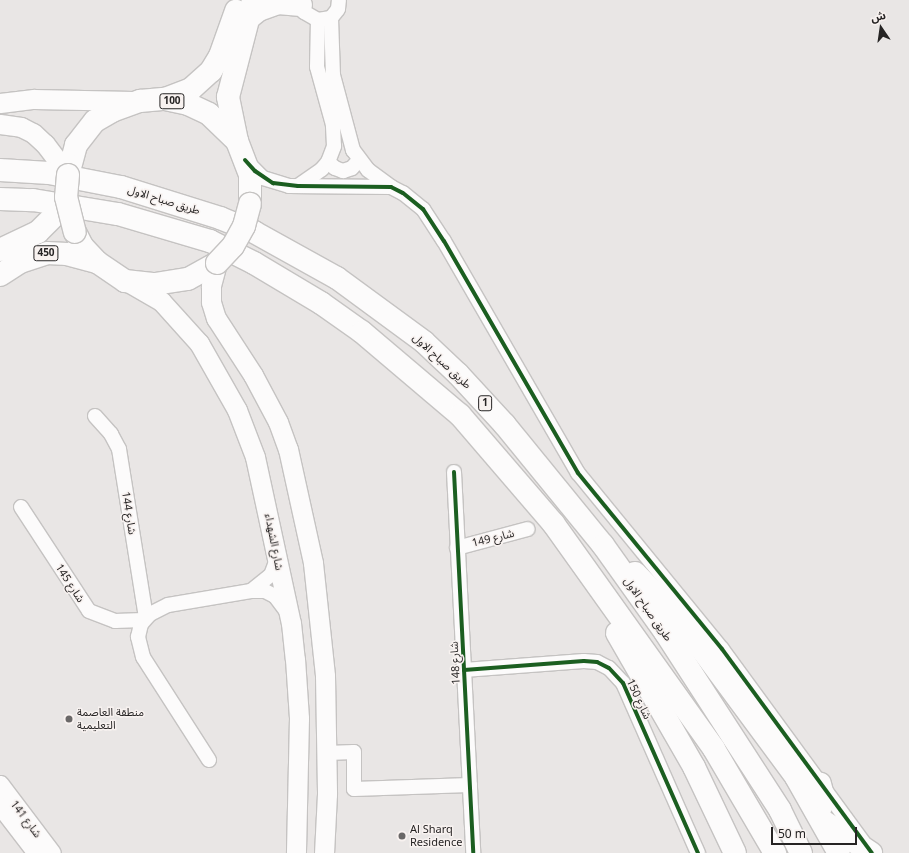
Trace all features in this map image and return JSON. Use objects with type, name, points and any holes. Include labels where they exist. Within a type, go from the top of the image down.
[{"type":"main road","points":[[247,6],[259,10],[278,3],[302,2]]},
{"type":"main road","name":"100","points":[[165,100],[191,89],[211,71],[228,34],[247,6]]},
{"type":"main road","name":"100","points":[[241,150],[209,114],[188,104],[165,100],[140,101],[112,111],[91,125],[76,145],[68,175],[66,197],[75,232],[82,246],[97,262],[125,281],[155,284],[188,279],[217,263],[233,246],[244,226],[250,204],[250,175],[241,150],[228,97],[247,6]]},
{"type":"main road","points":[[0,103],[34,99],[140,101]]},
{"type":"main road","points":[[0,124],[21,127],[33,133],[45,144],[68,175]]},
{"type":"main road","name":"طريق صباح الاول","points":[[0,170],[49,173],[91,181],[187,206],[254,232],[337,278],[396,319],[458,374],[505,425],[603,545],[665,632],[780,810],[801,853]]},
{"type":"main road","name":"450","points":[[0,250],[38,232],[54,216],[66,197]]},
{"type":"main road","name":"1","points":[[0,199],[79,207],[173,230],[210,241],[288,283],[362,332],[460,415],[554,523],[714,749],[775,853]]},
{"type":"main road","name":"450","points":[[0,275],[20,262],[47,253],[67,254],[97,262]]},
{"type":"main road","points":[[217,263],[211,286],[211,302],[216,318],[253,375],[278,422],[300,499],[320,612],[327,753],[324,853]]},
{"type":"main road","name":"شارع الشهداء","points":[[125,281],[161,301],[184,324],[199,343],[227,391],[255,457],[291,623],[298,718],[296,853]]},
{"type":"main road","points":[[554,523],[694,767],[735,853]]},
{"type":"main road","points":[[603,545],[643,579],[677,616],[796,777],[820,817],[838,853]]},
{"type":"main road","points":[[820,784],[824,799],[820,817]]},
{"type":"main road","points":[[820,817],[871,853]]},
{"type":"street","points":[[302,2],[308,16],[324,19],[338,9],[339,0]]},
{"type":"street","points":[[324,19],[333,75],[353,150],[359,160],[391,187],[403,192],[423,209],[444,241],[578,473],[722,649],[871,853]]},
{"type":"street","points":[[298,186],[310,180],[328,162],[334,146],[335,136],[317,67],[324,19]]},
{"type":"street","points":[[241,150],[255,171],[273,183],[298,186],[391,187]]},
{"type":"street","points":[[328,162],[335,168],[343,171],[352,168],[359,160]]},
{"type":"street","name":"شارع 144","points":[[95,416],[111,434],[119,449],[145,619],[138,637],[143,657],[209,760]]},
{"type":"street","name":"شارع 148","points":[[454,472],[473,853]]},
{"type":"street","name":"شارع 145","points":[[21,507],[89,611],[115,621],[145,619]]},
{"type":"street","name":"شارع 149","points":[[457,548],[528,529]]},
{"type":"street","points":[[250,590],[271,576],[277,559]]},
{"type":"street","points":[[145,619],[154,611],[172,604],[250,590],[265,592],[275,596],[285,609],[291,623]]},
{"type":"street","name":"شارع 150","points":[[464,670],[584,661],[597,662],[610,668],[623,683],[698,853]]},
{"type":"street","points":[[327,753],[354,752],[354,789],[470,785]]},
{"type":"street","name":"شارع 141","points":[[0,784],[52,853]]},
{"type":"street","name":"شارع 141","points":[[0,806],[36,853]]},
{"type":"cycle path","points":[[245,160],[255,171],[273,183],[298,186],[391,187],[403,193],[423,209],[444,241],[578,473],[722,649],[872,853]]},
{"type":"cycle path","points":[[454,472],[473,853]]},
{"type":"cycle path","points":[[464,670],[584,661],[597,662],[609,668],[623,683],[698,853]]},
{"type":"place","name":"منطقة العاصمة التعليمية","points":[[69,719]]},
{"type":"place","name":"Al Sharq Residence","points":[[402,836]]}]
